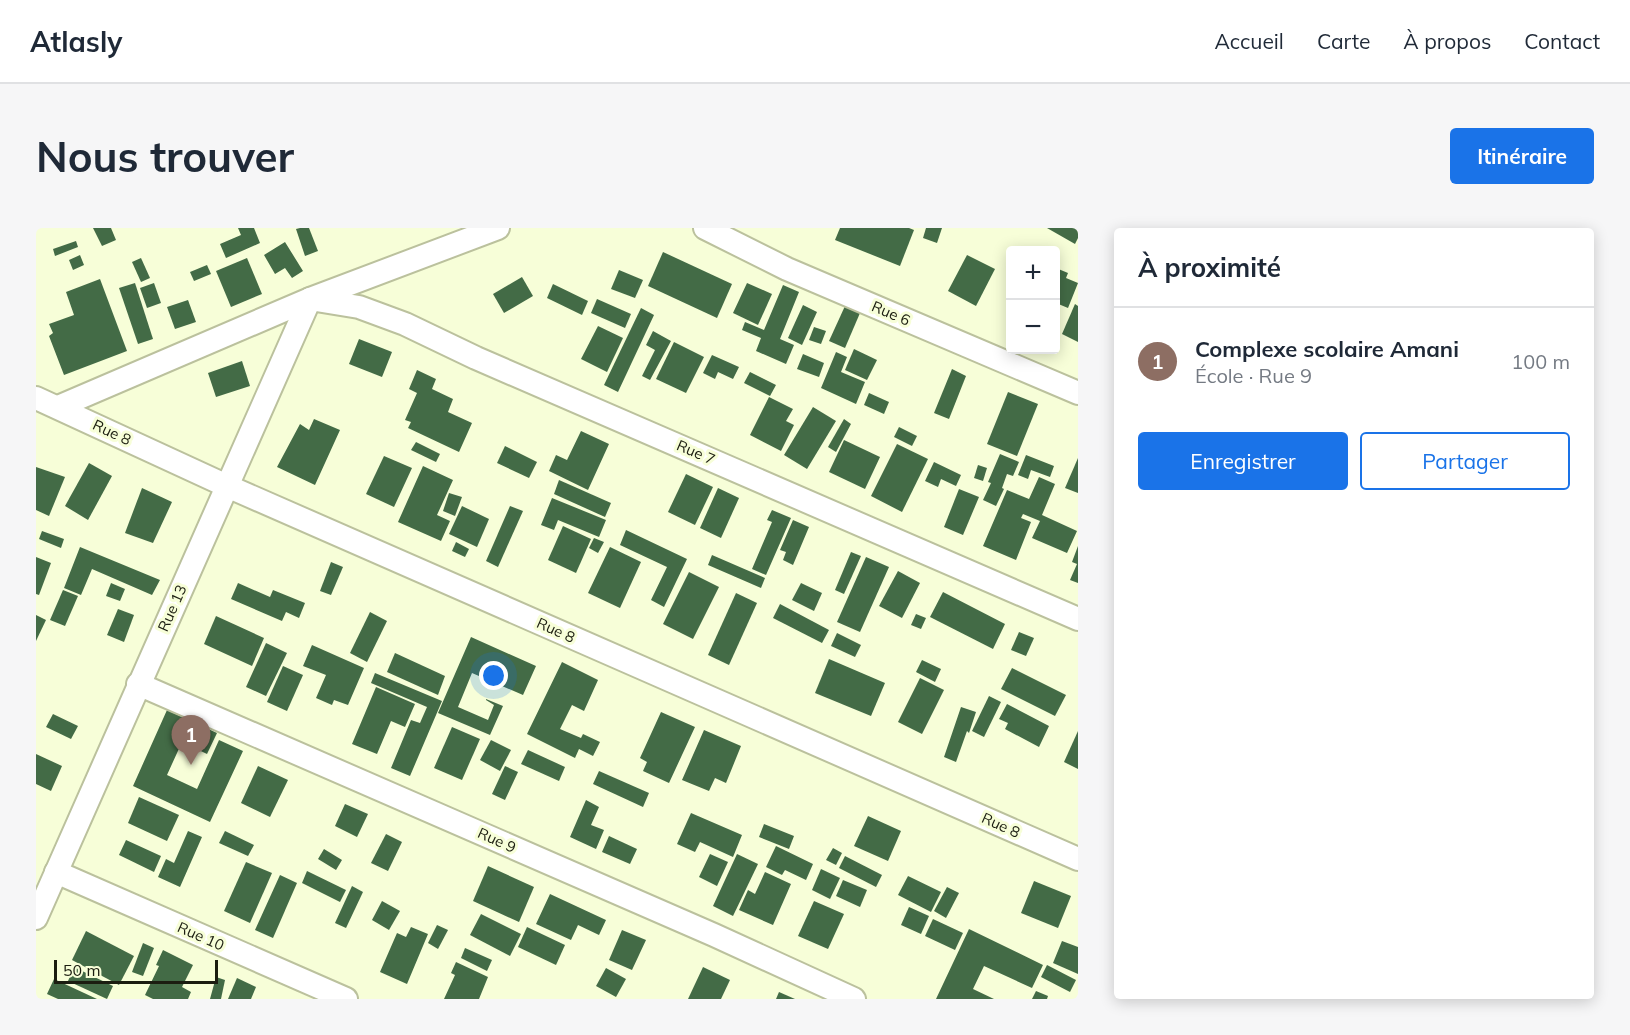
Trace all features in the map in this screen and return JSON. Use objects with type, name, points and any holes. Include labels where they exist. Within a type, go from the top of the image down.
[{"type":"street","points":[[58,407],[310,298],[498,228]]},
{"type":"street","name":"Rue 6","points":[[705,228],[787,269],[1078,393]]},
{"type":"street","name":"Rue 13","points":[[36,918],[310,298]]},
{"type":"street","name":"Rue 7","points":[[310,298],[359,307],[405,324],[476,358],[1078,619]]},
{"type":"street","name":"Rue 8","points":[[36,399],[58,407],[227,486],[1078,859]]},
{"type":"street","name":"Rue 9","points":[[138,684],[714,935],[854,999]]},
{"type":"street","name":"Rue 10","points":[[56,872],[346,999]]},
{"type":"building","points":[[93,228],[111,228],[116,240],[102,246]]},
{"type":"building","points":[[238,228],[254,228],[260,243],[226,258],[220,244],[241,235]]},
{"type":"building","points":[[309,228],[318,251],[305,256],[296,229]]},
{"type":"building","points":[[840,228],[909,228],[914,230],[900,266],[835,240]]},
{"type":"building","points":[[926,228],[942,228],[937,243],[923,238]]},
{"type":"building","points":[[1047,228],[1078,228],[1078,238],[1075,244]]},
{"type":"building","points":[[76,241],[78,247],[55,256],[53,249]]},
{"type":"building","points":[[285,242],[303,271],[292,278],[285,268],[275,274],[264,255]]},
{"type":"building","points":[[663,252],[732,284],[717,318],[648,286]]},
{"type":"building","points":[[80,255],[84,265],[73,270],[69,260]]},
{"type":"building","points":[[967,255],[995,269],[976,306],[948,291]]},
{"type":"building","points":[[141,258],[150,278],[141,282],[132,262]]},
{"type":"building","points":[[247,258],[262,294],[231,307],[216,271]]},
{"type":"building","points":[[207,265],[211,274],[194,281],[190,272]]},
{"type":"building","points":[[619,270],[643,280],[635,298],[611,289]]},
{"type":"building","points":[[1060,270],[1068,273],[1066,278],[1078,283],[1068,308],[1060,305]]},
{"type":"building","points":[[522,277],[533,296],[504,313],[493,294]]},
{"type":"building","points":[[100,279],[127,351],[64,375],[49,336],[53,333],[49,324],[74,315],[66,292]]},
{"type":"building","points":[[135,283],[153,339],[138,344],[119,288]]},
{"type":"building","points":[[154,283],[161,303],[147,308],[140,288]]},
{"type":"building","points":[[747,283],[772,294],[758,325],[733,313]]},
{"type":"building","points":[[553,284],[588,301],[582,315],[547,298]]},
{"type":"building","points":[[783,285],[799,292],[780,339],[794,345],[786,364],[756,351],[761,338],[742,330],[745,322],[764,330]]},
{"type":"building","points":[[597,299],[631,314],[625,328],[591,313]]},
{"type":"building","points":[[188,300],[196,322],[175,329],[167,307]]},
{"type":"building","points":[[1075,304],[1078,306],[1078,342],[1062,334]]},
{"type":"building","points":[[803,305],[817,312],[802,345],[788,338]]},
{"type":"building","points":[[845,306],[860,313],[845,348],[829,341]]},
{"type":"building","points":[[641,308],[654,315],[618,392],[604,385]]},
{"type":"building","points":[[598,326],[623,338],[607,372],[581,359]]},
{"type":"building","points":[[814,327],[826,331],[821,344],[809,340]]},
{"type":"building","points":[[653,331],[671,341],[650,380],[642,376],[655,350],[646,345]]},
{"type":"building","points":[[359,339],[392,352],[382,377],[349,364]]},
{"type":"building","points":[[674,342],[704,357],[686,393],[656,379]]},
{"type":"building","points":[[854,349],[877,360],[867,380],[845,370]]},
{"type":"building","points":[[836,352],[847,357],[841,372],[865,382],[856,404],[821,388]]},
{"type":"building","points":[[803,354],[824,363],[819,377],[797,369]]},
{"type":"building","points":[[712,355],[739,367],[733,379],[718,372],[715,379],[703,373]]},
{"type":"building","points":[[242,361],[250,386],[216,397],[208,373]]},
{"type":"building","points":[[952,369],[966,376],[949,419],[934,413]]},
{"type":"building","points":[[417,370],[436,379],[432,389],[453,399],[448,412],[472,423],[459,452],[408,428],[411,422],[405,420],[417,393],[409,389]]},
{"type":"building","points":[[750,372],[776,385],[770,396],[744,383]]},
{"type":"building","points":[[1008,392],[1038,404],[1017,456],[987,444]]},
{"type":"building","points":[[869,393],[889,402],[884,414],[864,405]]},
{"type":"building","points":[[769,397],[793,409],[786,421],[794,425],[781,451],[750,435]]},
{"type":"building","points":[[813,407],[836,421],[807,469],[784,455]]},
{"type":"building","points":[[314,419],[340,430],[315,485],[277,467],[300,424],[309,430]]},
{"type":"building","points":[[844,419],[851,424],[836,452],[828,447]]},
{"type":"building","points":[[899,427],[917,436],[912,446],[894,437]]},
{"type":"building","points":[[581,431],[609,444],[588,490],[549,471],[556,455],[567,460]]},
{"type":"building","points":[[844,440],[880,457],[865,489],[829,472]]},
{"type":"building","points":[[416,442],[440,454],[436,462],[411,450]]},
{"type":"building","points":[[897,444],[928,459],[902,512],[871,496]]},
{"type":"building","points":[[505,446],[537,462],[529,478],[497,463]]},
{"type":"building","points":[[1000,454],[1019,462],[1013,476],[1007,474],[1002,488],[1004,489],[996,506],[983,500]]},
{"type":"building","points":[[1026,455],[1054,466],[1050,477],[1031,470],[1028,479],[1018,475]]},
{"type":"building","points":[[384,456],[412,468],[394,507],[366,494]]},
{"type":"building","points":[[1078,458],[1078,493],[1065,488]]},
{"type":"building","points":[[934,462],[961,475],[956,486],[941,479],[938,487],[925,481]]},
{"type":"building","points":[[89,463],[112,476],[88,520],[65,506]]},
{"type":"building","points":[[978,465],[987,468],[983,481],[974,478]]},
{"type":"building","points":[[423,466],[453,480],[437,515],[450,521],[441,541],[398,522]]},
{"type":"building","points":[[36,467],[65,477],[49,516],[36,510]]},
{"type":"building","points":[[686,474],[713,487],[695,525],[668,512]]},
{"type":"building","points":[[1039,477],[1055,484],[1042,515],[1077,531],[1067,553],[1032,538],[1040,521],[1023,514],[1021,518],[1031,522],[1016,560],[983,546],[1007,490],[1029,499]]},
{"type":"building","points":[[559,480],[611,503],[605,517],[554,494]]},
{"type":"building","points":[[142,488],[172,502],[153,543],[125,533]]},
{"type":"building","points":[[718,488],[739,498],[721,538],[700,528]]},
{"type":"building","points":[[959,489],[979,497],[963,535],[944,527]]},
{"type":"building","points":[[449,493],[462,497],[455,516],[443,511]]},
{"type":"building","points":[[552,498],[606,520],[599,537],[558,520],[554,530],[541,525]]},
{"type":"building","points":[[462,506],[489,519],[477,547],[449,534]]},
{"type":"building","points":[[510,506],[523,511],[498,567],[486,561]]},
{"type":"building","points":[[772,510],[791,518],[766,575],[752,569],[772,522],[767,520]]},
{"type":"building","points":[[793,520],[809,527],[793,565],[783,560],[786,552],[780,550]]},
{"type":"building","points":[[563,526],[591,539],[576,573],[548,560]]},
{"type":"building","points":[[626,530],[687,559],[664,607],[651,600],[667,567],[620,545]]},
{"type":"building","points":[[42,531],[64,539],[61,548],[39,539]]},
{"type":"building","points":[[594,538],[604,542],[598,553],[589,548]]},
{"type":"building","points":[[456,542],[469,549],[465,557],[452,551]]},
{"type":"building","points":[[1078,546],[1078,583],[1070,580],[1077,564],[1072,562]]},
{"type":"building","points":[[80,547],[160,580],[152,595],[92,569],[81,595],[64,588]]},
{"type":"building","points":[[610,547],[641,562],[620,608],[588,593]]},
{"type":"building","points":[[851,552],[861,556],[844,594],[835,590]]},
{"type":"building","points":[[712,555],[765,578],[761,588],[708,565]]},
{"type":"building","points":[[36,557],[51,563],[39,595],[36,594]]},
{"type":"building","points":[[866,557],[889,567],[860,632],[837,622]]},
{"type":"building","points":[[331,562],[343,567],[331,595],[320,591]]},
{"type":"building","points":[[898,571],[920,583],[902,618],[879,606]]},
{"type":"building","points":[[689,572],[719,587],[693,639],[663,624]]},
{"type":"building","points":[[111,583],[125,589],[120,601],[106,596]]},
{"type":"building","points":[[238,583],[270,597],[273,590],[305,603],[299,618],[286,612],[282,621],[231,599]]},
{"type":"building","points":[[801,583],[822,593],[814,611],[792,600]]},
{"type":"building","points":[[63,590],[78,596],[65,626],[50,620]]},
{"type":"building","points":[[943,592],[1005,624],[993,649],[930,617]]},
{"type":"building","points":[[736,593],[757,603],[729,665],[708,655]]},
{"type":"building","points":[[780,604],[829,630],[822,643],[773,618]]},
{"type":"building","points":[[118,609],[134,615],[124,642],[107,635]]},
{"type":"building","points":[[370,612],[387,621],[367,662],[350,653]]},
{"type":"building","points":[[916,614],[926,618],[921,629],[911,625]]},
{"type":"building","points":[[36,615],[46,620],[36,641]]},
{"type":"building","points":[[216,616],[264,638],[252,666],[204,644]]},
{"type":"building","points":[[1019,632],[1034,638],[1026,656],[1011,650]]},
{"type":"building","points":[[837,633],[861,645],[855,657],[831,646]]},
{"type":"building","points":[[471,637],[536,666],[523,695],[472,673],[458,707],[488,720],[494,705],[486,699],[503,706],[490,735],[438,713]]},
{"type":"building","points":[[266,643],[287,653],[266,696],[246,687]]},
{"type":"building","points":[[312,645],[364,668],[348,705],[334,700],[332,705],[316,698],[326,675],[303,666]]},
{"type":"building","points":[[395,653],[445,676],[438,695],[387,672]]},
{"type":"building","points":[[829,659],[885,683],[871,716],[815,693]]},
{"type":"building","points":[[922,660],[941,669],[935,682],[916,672]]},
{"type":"building","points":[[562,662],[598,680],[584,711],[572,705],[560,729],[581,738],[583,734],[600,742],[593,756],[579,749],[575,758],[527,734]]},
{"type":"building","points":[[283,666],[303,675],[287,711],[267,702]]},
{"type":"building","points":[[1012,668],[1066,695],[1055,716],[1001,689]]},
{"type":"building","points":[[375,673],[442,701],[410,776],[391,768],[411,720],[420,723],[427,707],[371,683]]},
{"type":"building","points":[[920,678],[944,690],[922,734],[898,722]]},
{"type":"building","points":[[376,687],[415,704],[405,727],[391,721],[377,754],[352,744]]},
{"type":"building","points":[[989,696],[1001,702],[984,737],[972,731]]},
{"type":"building","points":[[1007,704],[1049,726],[1039,747],[1005,729],[1008,723],[999,719]]},
{"type":"building","points":[[961,707],[976,712],[956,762],[944,757]]},
{"type":"building","points":[[167,710],[217,733],[207,754],[182,742],[167,775],[197,789],[219,740],[243,751],[210,822],[133,786]]},
{"type":"building","points":[[661,712],[695,727],[669,783],[643,771],[647,762],[640,758]]},
{"type":"building","points":[[53,714],[78,726],[71,739],[46,727]]},
{"type":"building","points":[[452,727],[480,739],[462,780],[434,768]]},
{"type":"building","points":[[704,730],[741,746],[726,783],[715,778],[709,791],[682,780]]},
{"type":"building","points":[[1078,731],[1078,769],[1064,762]]},
{"type":"building","points":[[491,740],[511,750],[500,771],[480,760]]},
{"type":"building","points":[[528,750],[565,767],[559,781],[521,764]]},
{"type":"building","points":[[36,754],[62,766],[51,791],[36,784]]},
{"type":"building","points":[[258,766],[288,780],[270,817],[241,803]]},
{"type":"building","points":[[505,766],[518,772],[505,800],[492,794]]},
{"type":"building","points":[[599,771],[649,793],[643,807],[593,784]]},
{"type":"building","points":[[139,797],[179,815],[167,841],[128,823]]},
{"type":"building","points":[[586,800],[599,807],[591,825],[604,830],[596,849],[570,837]]},
{"type":"building","points":[[345,804],[368,814],[357,837],[335,826]]},
{"type":"building","points":[[691,813],[742,835],[733,857],[700,842],[695,852],[677,844]]},
{"type":"building","points":[[868,816],[901,831],[888,861],[854,846]]},
{"type":"building","points":[[764,824],[794,836],[789,849],[759,837]]},
{"type":"building","points":[[188,831],[202,837],[180,887],[158,877],[166,859],[174,863]]},
{"type":"building","points":[[225,831],[254,845],[248,856],[219,843]]},
{"type":"building","points":[[386,834],[402,842],[388,871],[371,863]]},
{"type":"building","points":[[609,836],[637,849],[630,864],[602,852]]},
{"type":"building","points":[[126,840],[161,856],[154,872],[119,855]]},
{"type":"building","points":[[776,846],[813,864],[806,880],[785,870],[782,875],[766,867]]},
{"type":"building","points":[[833,848],[842,853],[836,865],[826,860]]},
{"type":"building","points":[[324,849],[342,860],[336,870],[318,859]]},
{"type":"building","points":[[710,854],[728,862],[717,886],[699,877]]},
{"type":"building","points":[[737,854],[758,864],[733,916],[713,906]]},
{"type":"building","points":[[845,856],[882,875],[876,887],[839,868]]},
{"type":"building","points":[[246,862],[272,873],[250,923],[224,911]]},
{"type":"building","points":[[488,866],[534,887],[519,922],[473,901]]},
{"type":"building","points":[[821,869],[840,878],[830,899],[812,890]]},
{"type":"building","points":[[307,871],[346,890],[340,902],[302,883]]},
{"type":"building","points":[[765,872],[791,884],[773,925],[739,910],[748,890],[755,894]]},
{"type":"building","points":[[280,875],[297,883],[273,938],[255,930]]},
{"type":"building","points":[[908,876],[941,892],[931,912],[898,895]]},
{"type":"building","points":[[843,880],[867,890],[860,907],[836,896]]},
{"type":"building","points":[[1034,881],[1071,896],[1058,928],[1021,913]]},
{"type":"building","points":[[352,886],[363,892],[346,928],[335,923]]},
{"type":"building","points":[[947,887],[959,893],[946,918],[934,911]]},
{"type":"building","points":[[550,894],[606,920],[599,935],[578,925],[571,940],[536,924]]},
{"type":"building","points":[[382,901],[400,911],[389,930],[372,920]]},
{"type":"building","points":[[814,901],[844,914],[828,949],[798,936]]},
{"type":"building","points":[[909,907],[929,916],[921,934],[901,925]]},
{"type":"building","points":[[481,914],[521,934],[510,956],[470,935]]},
{"type":"building","points":[[933,919],[963,933],[955,950],[925,936]]},
{"type":"building","points":[[437,925],[448,930],[438,949],[428,943]]},
{"type":"building","points":[[411,927],[428,934],[407,984],[380,972],[397,933],[406,937]]},
{"type":"building","points":[[527,927],[565,945],[556,965],[518,947]]},
{"type":"building","points":[[969,929],[1043,965],[1032,988],[984,966],[973,989],[994,999],[936,999]]},
{"type":"building","points":[[622,930],[646,940],[632,970],[609,960]]},
{"type":"building","points":[[86,931],[134,956],[119,985],[72,960]]},
{"type":"building","points":[[1062,941],[1078,947],[1078,974],[1053,963]]},
{"type":"building","points":[[143,943],[154,948],[143,976],[132,972]]},
{"type":"building","points":[[465,948],[492,960],[487,971],[461,958]]},
{"type":"building","points":[[163,950],[193,965],[182,987],[191,992],[188,999],[153,999],[145,995],[159,966],[156,965]]},
{"type":"building","points":[[456,962],[488,977],[479,999],[444,999],[455,975],[451,973]]},
{"type":"building","points":[[1047,965],[1076,980],[1070,992],[1041,977]]},
{"type":"building","points":[[74,967],[113,986],[107,999],[68,981]]},
{"type":"building","points":[[703,967],[730,980],[721,999],[688,999]]},
{"type":"building","points":[[606,968],[626,979],[616,997],[596,986]]},
{"type":"building","points":[[216,977],[225,980],[221,999],[210,999]]},
{"type":"building","points":[[237,978],[256,987],[251,999],[228,999]]},
{"type":"building","points":[[54,979],[97,999],[58,999],[47,994]]},
{"type":"building","points":[[1036,991],[1048,996],[1047,999],[1032,999]]},
{"type":"building","points":[[779,992],[795,999],[776,999]]},
{"type":"place","name":"Complexe scolaire Amani","points":[[191,765]]}]
